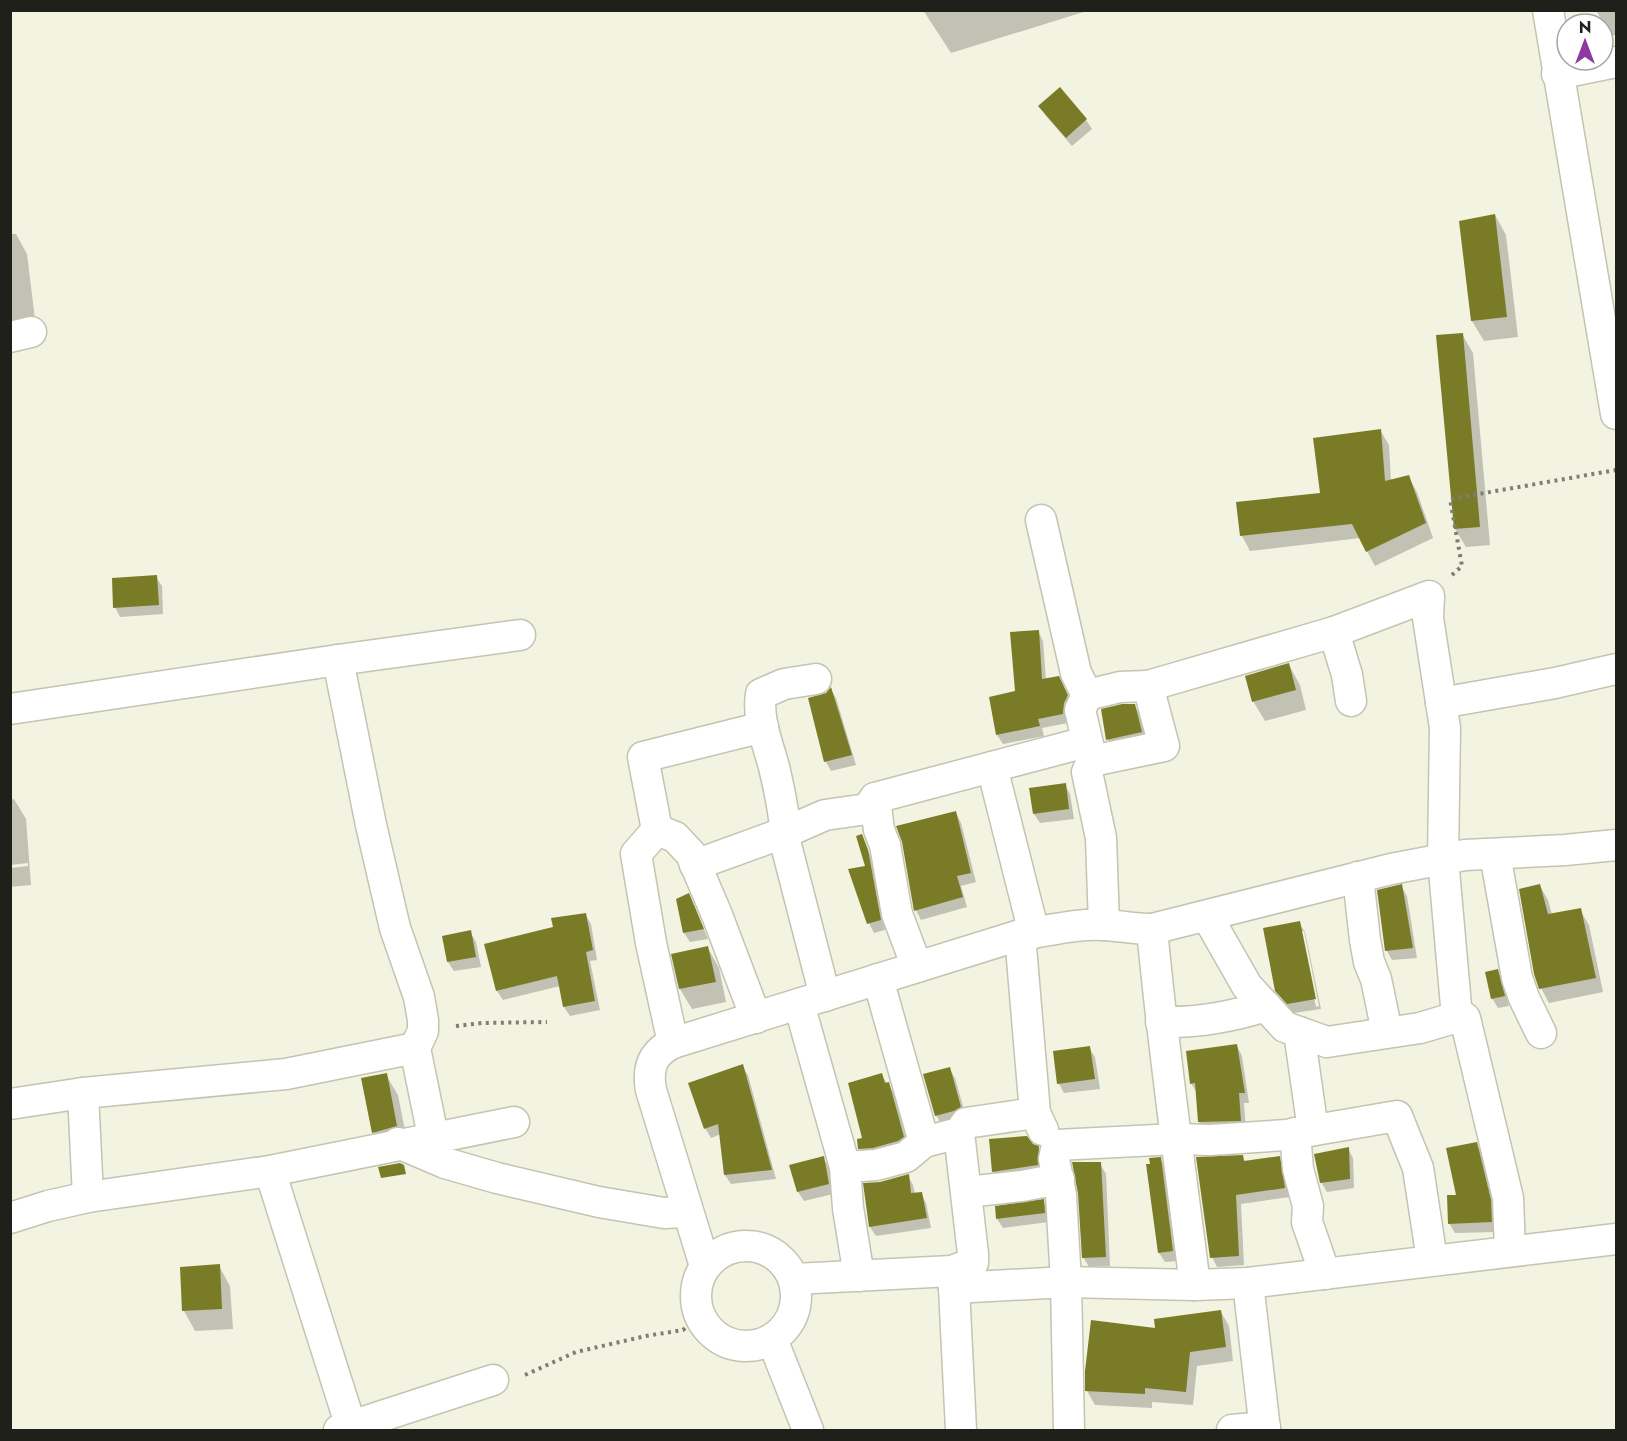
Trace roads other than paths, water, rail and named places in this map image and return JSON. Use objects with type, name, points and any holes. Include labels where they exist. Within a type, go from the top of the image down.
[{"type":"street","points":[[1548,10],[1557,74],[1617,414]]},
{"type":"street","points":[[1557,74],[1617,62]]},
{"type":"street","points":[[1041,520],[1076,673],[1087,695]]},
{"type":"street","points":[[1087,695],[1120,687],[1148,686],[1334,632],[1429,596],[1428,618],[1445,728],[1443,859],[1457,1017]]},
{"type":"street","points":[[1334,632],[1347,675],[1351,701]]},
{"type":"street","points":[[10,709],[520,635]]},
{"type":"street","points":[[338,660],[371,825],[395,928],[419,997],[423,1020],[419,1039],[433,1136]]},
{"type":"street","points":[[1441,703],[1617,669]]},
{"type":"street","points":[[816,678],[784,684],[761,694],[759,704],[763,728],[775,769],[812,1000],[845,1167],[848,1208],[859,1276]]},
{"type":"street","points":[[695,865],[786,832],[825,815],[867,809],[875,798],[992,767],[1089,751],[1164,746],[1148,686]]},
{"type":"street","points":[[1087,695],[1080,710],[1089,751],[1088,772],[1101,838],[1104,925]]},
{"type":"street","points":[[657,830],[644,757],[763,728]]},
{"type":"street","points":[[992,767],[1027,934],[1035,1113],[1048,1139],[1057,1145],[1176,1139],[1210,1140],[1304,1132],[1397,1116],[1418,1168],[1432,1260]]},
{"type":"street","points":[[875,798],[877,820],[885,845],[897,914],[917,967]]},
{"type":"street","points":[[657,830],[675,837],[691,854],[756,1018]]},
{"type":"street","points":[[657,830],[636,854],[651,943],[673,1043]]},
{"type":"street","points":[[705,1266],[649,1080],[649,1067],[661,1048],[1027,934],[1063,927],[1104,925],[1152,929],[1358,877],[1465,855],[1617,845]]},
{"type":"street","points":[[1495,854],[1517,978],[1541,1033]]},
{"type":"street","points":[[1358,877],[1369,962],[1376,979],[1387,1032]]},
{"type":"street","points":[[1207,916],[1247,986],[1285,1027],[1327,1042],[1420,1028],[1457,1017],[1465,1018],[1508,1198],[1510,1251]]},
{"type":"street","points":[[1152,929],[1161,1022],[1170,1077],[1195,1285]]},
{"type":"street","points":[[878,979],[924,1142]]},
{"type":"street","points":[[1161,1022],[1222,1018],[1266,1006]]},
{"type":"street","points":[[1299,1032],[1304,1132],[1298,1169],[1308,1206],[1307,1222],[1325,1274]]},
{"type":"street","points":[[10,1104],[83,1093],[286,1074],[419,1039]]},
{"type":"street","points":[[83,1093],[88,1197]]},
{"type":"street","points":[[845,1167],[876,1165],[906,1157],[924,1142],[959,1133],[966,1123],[1035,1113]]},
{"type":"street","points":[[10,1218],[88,1197],[270,1171],[398,1143],[514,1122]]},
{"type":"street","points":[[953,1279],[973,1263],[959,1133]]},
{"type":"street","points":[[398,1143],[445,1163],[531,1186],[599,1202],[664,1213],[688,1212]]},
{"type":"street","points":[[1057,1145],[1054,1159],[1061,1195],[1070,1431]]},
{"type":"street","points":[[270,1171],[347,1430],[493,1380]]},
{"type":"street","points":[[967,1192],[1023,1186],[1059,1179]]},
{"type":"street","points":[[794,1278],[859,1276],[1195,1285],[1248,1283],[1617,1239]]},
{"type":"street","points":[[746,1245],[775,1254],[794,1278],[797,1296],[794,1313],[785,1328],[772,1339],[755,1345],[737,1345],[721,1339],[708,1329],[699,1314],[695,1297],[698,1281],[705,1266],[717,1255],[730,1248],[746,1245]]},
{"type":"street","points":[[953,1279],[961,1431]]},
{"type":"street","points":[[1232,1431],[1265,1429],[1248,1283]]},
{"type":"street","points":[[772,1339],[808,1431]]}]
